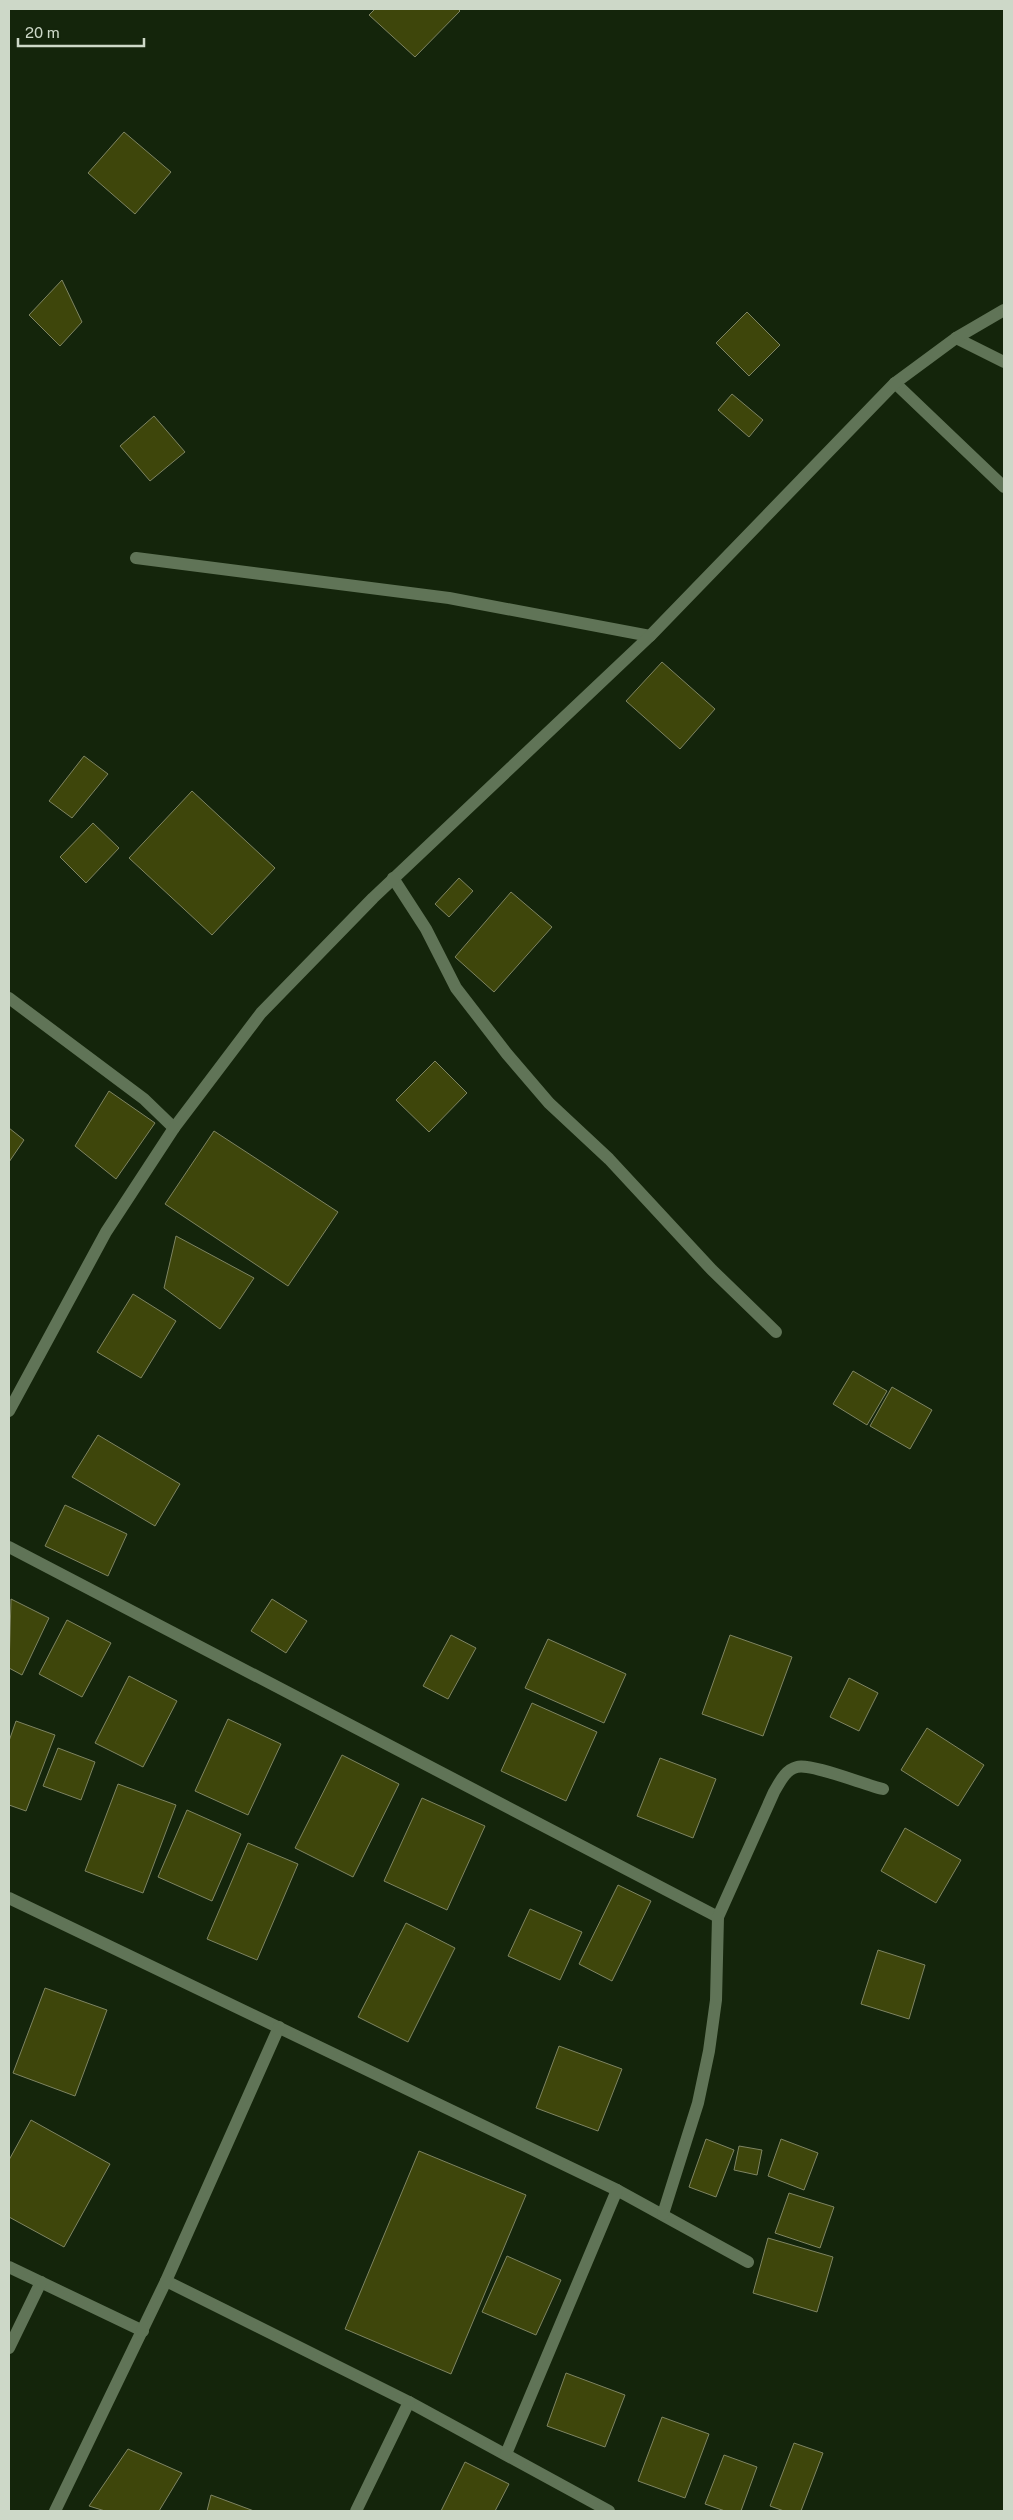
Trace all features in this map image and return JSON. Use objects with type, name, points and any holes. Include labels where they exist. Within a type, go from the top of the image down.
[{"type":"street","points":[[9,1411],[106,1232],[174,1128],[261,1013],[393,878],[650,636],[895,383],[956,338],[1004,310]]},
{"type":"street","points":[[956,338],[1004,362]]},
{"type":"street","points":[[895,383],[1004,487]]},
{"type":"street","points":[[136,558],[448,598],[650,636]]},
{"type":"street","points":[[393,878],[426,929],[456,988],[548,1103],[609,1159],[712,1270],[776,1332]]},
{"type":"street","points":[[9,998],[144,1099],[174,1128]]},
{"type":"street","points":[[9,1547],[718,1917]]},
{"type":"street","points":[[663,2214],[698,2102],[709,2051],[716,2000],[718,1917],[774,1792],[785,1774],[797,1767],[812,1767],[858,1783],[883,1789]]},
{"type":"street","points":[[9,1898],[617,2190],[748,2262]]},
{"type":"street","points":[[56,2511],[143,2332],[279,2027]]},
{"type":"street","points":[[506,2454],[617,2190]]},
{"type":"street","points":[[9,2267],[143,2332]]},
{"type":"street","points":[[166,2281],[409,2402],[506,2454],[588,2507],[609,2511]]},
{"type":"street","points":[[9,2348],[41,2282]]},
{"type":"street","points":[[356,2511],[409,2402]]},
{"type":"building","points":[[375,9],[458,9],[460,11],[415,57],[369,15]]},
{"type":"building","points":[[124,132],[171,172],[135,214],[88,173]]},
{"type":"building","points":[[62,280],[82,322],[60,346],[29,315]]},
{"type":"building","points":[[747,312],[780,345],[749,376],[716,343]]},
{"type":"building","points":[[732,394],[763,420],[749,437],[718,410]]},
{"type":"building","points":[[154,416],[185,452],[150,481],[120,446]]},
{"type":"building","points":[[662,662],[715,709],[680,749],[626,701]]},
{"type":"building","points":[[84,756],[108,774],[72,818],[49,801]]},
{"type":"building","points":[[192,791],[275,868],[212,935],[129,858]]},
{"type":"building","points":[[93,823],[119,848],[86,883],[60,857]]},
{"type":"building","points":[[459,878],[473,891],[449,917],[435,904]]},
{"type":"building","points":[[511,892],[552,927],[494,992],[455,957]]},
{"type":"building","points":[[435,1061],[467,1093],[429,1132],[396,1100]]},
{"type":"building","points":[[109,1091],[155,1123],[116,1179],[75,1146]]},
{"type":"building","points":[[9,1128],[24,1140],[9,1162]]},
{"type":"building","points":[[214,1131],[338,1212],[288,1286],[165,1204]]},
{"type":"building","points":[[176,1236],[254,1278],[220,1329],[164,1288]]},
{"type":"building","points":[[133,1294],[176,1321],[141,1378],[97,1352]]},
{"type":"building","points":[[853,1371],[887,1391],[867,1425],[833,1404]]},
{"type":"building","points":[[892,1387],[932,1410],[910,1449],[870,1426]]},
{"type":"building","points":[[98,1435],[180,1484],[155,1526],[72,1477]]},
{"type":"building","points":[[65,1505],[127,1534],[108,1576],[45,1546]]},
{"type":"building","points":[[11,1599],[49,1618],[22,1675],[9,1668]]},
{"type":"building","points":[[272,1599],[307,1621],[286,1653],[251,1631]]},
{"type":"building","points":[[67,1620],[111,1643],[82,1697],[39,1674]]},
{"type":"building","points":[[451,1635],[476,1648],[448,1699],[423,1686]]},
{"type":"building","points":[[730,1635],[792,1657],[763,1736],[702,1714]]},
{"type":"building","points":[[548,1639],[626,1674],[604,1723],[525,1688]]},
{"type":"building","points":[[129,1676],[177,1701],[143,1767],[95,1743]]},
{"type":"building","points":[[849,1678],[878,1693],[859,1731],[830,1717]]},
{"type":"building","points":[[532,1703],[597,1732],[566,1801],[501,1771]]},
{"type":"building","points":[[228,1719],[281,1744],[248,1815],[195,1791]]},
{"type":"building","points":[[16,1721],[55,1735],[26,1811],[9,1805],[9,1741]]},
{"type":"building","points":[[927,1728],[984,1765],[958,1806],[901,1770]]},
{"type":"building","points":[[58,1748],[95,1762],[81,1800],[43,1786]]},
{"type":"building","points":[[342,1755],[399,1784],[353,1877],[295,1848]]},
{"type":"building","points":[[660,1758],[716,1779],[693,1838],[637,1816]]},
{"type":"building","points":[[118,1784],[176,1805],[143,1893],[85,1871]]},
{"type":"building","points":[[422,1798],[485,1826],[447,1910],[384,1881]]},
{"type":"building","points":[[187,1810],[241,1834],[212,1901],[158,1877]]},
{"type":"building","points":[[905,1828],[961,1860],[936,1903],[881,1871]]},
{"type":"building","points":[[248,1843],[298,1864],[257,1960],[207,1939]]},
{"type":"building","points":[[618,1885],[651,1901],[612,1981],[579,1964]]},
{"type":"building","points":[[530,1909],[582,1932],[560,1980],[508,1956]]},
{"type":"building","points":[[406,1923],[455,1948],[408,2042],[358,2017]]},
{"type":"building","points":[[878,1950],[925,1965],[909,2019],[861,2004]]},
{"type":"building","points":[[45,1988],[107,2010],[75,2096],[13,2073]]},
{"type":"building","points":[[559,2046],[622,2069],[598,2131],[536,2108]]},
{"type":"building","points":[[31,2120],[110,2164],[64,2247],[9,2217],[9,2160]]},
{"type":"building","points":[[706,2139],[734,2150],[716,2197],[689,2187]]},
{"type":"building","points":[[781,2139],[818,2153],[804,2190],[768,2176]]},
{"type":"building","points":[[739,2146],[762,2150],[757,2175],[734,2170]]},
{"type":"building","points":[[419,2151],[526,2195],[451,2374],[345,2329]]},
{"type":"building","points":[[789,2193],[834,2207],[820,2248],[775,2233]]},
{"type":"building","points":[[768,2238],[833,2257],[817,2312],[753,2293]]},
{"type":"building","points":[[507,2256],[561,2280],[536,2335],[482,2312]]},
{"type":"building","points":[[566,2373],[625,2395],[605,2447],[547,2426]]},
{"type":"building","points":[[662,2417],[709,2434],[685,2498],[638,2481]]},
{"type":"building","points":[[794,2443],[823,2453],[801,2511],[784,2511],[770,2506]]},
{"type":"building","points":[[128,2449],[182,2473],[159,2511],[105,2511],[89,2506]]},
{"type":"building","points":[[724,2455],[757,2467],[741,2511],[725,2511],[705,2504]]},
{"type":"building","points":[[465,2462],[509,2484],[495,2511],[441,2511]]},
{"type":"building","points":[[211,2495],[254,2511],[207,2511]]}]
